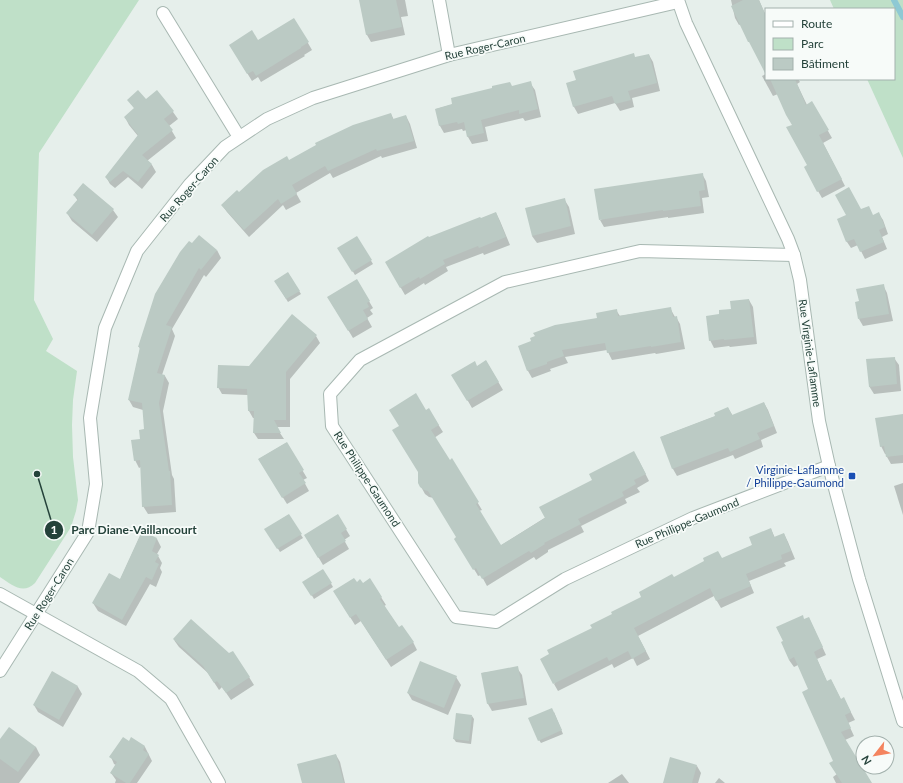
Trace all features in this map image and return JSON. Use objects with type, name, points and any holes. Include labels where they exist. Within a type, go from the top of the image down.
[{"type":"street","points":[[439,0],[449,55]]},
{"type":"street","name":"Rue Roger-Caron","points":[[0,671],[88,532],[96,484],[90,418],[105,328],[137,251],[190,184],[225,147],[266,119],[313,98],[449,55],[678,1]]},
{"type":"street","name":"Rue Virginie-Laflamme","points":[[678,1],[695,44],[788,239],[794,256],[800,280],[819,421],[829,466],[859,579],[903,721]]},
{"type":"street","points":[[163,13],[239,138]]},
{"type":"street","name":"Rue Philippe-Gaumond","points":[[794,256],[640,251],[505,282],[360,360],[330,394],[332,426],[456,617],[496,622],[565,578],[671,528],[693,518],[829,466]]},
{"type":"street","points":[[0,594],[138,671],[171,699],[219,783]]},
{"type":"green space","points":[[0,0],[139,0],[39,153],[34,300],[53,339],[46,351],[77,371],[73,400],[72,425],[73,457],[78,500],[71,527],[35,583],[31,587],[26,588],[18,588],[13,586],[0,577]]},
{"type":"green space","points":[[830,0],[903,0],[903,158],[867,80],[895,80],[895,8],[834,8]]},
{"type":"building","points":[[359,0],[396,0],[402,27],[366,35]]},
{"type":"building","points":[[743,0],[759,0],[765,14],[765,73],[748,42],[731,6]]},
{"type":"building","points":[[294,18],[309,42],[256,76],[253,71],[247,74],[229,45],[252,30],[258,40]]},
{"type":"building","points":[[634,53],[635,57],[649,54],[657,83],[628,91],[631,100],[615,104],[612,96],[573,107],[566,83],[576,80],[573,71]]},
{"type":"building","points":[[770,80],[795,80],[806,105],[812,101],[829,130],[819,135],[842,179],[817,192],[804,167],[807,165],[786,127],[792,125]]},
{"type":"building","points":[[531,81],[538,109],[519,114],[519,110],[481,120],[484,133],[467,137],[464,122],[439,126],[435,109],[452,104],[451,98],[510,82],[512,86]]},
{"type":"building","points":[[138,90],[146,99],[157,90],[174,111],[164,119],[173,130],[142,155],[152,164],[138,182],[123,171],[110,182],[105,177],[138,135],[124,117],[134,108],[127,100]]},
{"type":"building","points":[[391,113],[393,119],[406,115],[414,141],[377,151],[376,149],[328,171],[325,166],[292,185],[297,194],[281,204],[278,199],[244,230],[221,205],[237,190],[239,192],[263,170],[287,156],[289,160],[316,145],[315,143],[353,125]]},
{"type":"building","points":[[703,173],[705,190],[699,191],[701,206],[663,210],[599,220],[594,189]]},
{"type":"building","points":[[83,183],[114,209],[92,235],[66,213],[78,199],[73,195]]},
{"type":"building","points":[[849,187],[861,209],[869,206],[873,215],[879,212],[885,227],[879,230],[884,242],[860,252],[854,239],[846,242],[837,219],[846,215],[835,195]]},
{"type":"building","points":[[565,198],[571,226],[532,236],[525,208]]},
{"type":"building","points":[[496,212],[506,237],[443,260],[445,264],[420,279],[419,277],[400,288],[385,262],[428,236],[429,237]]},
{"type":"building","points":[[199,235],[217,250],[201,270],[199,268],[166,325],[172,327],[157,373],[165,375],[159,403],[170,471],[172,505],[142,507],[140,460],[134,461],[131,440],[140,439],[139,430],[144,429],[142,403],[128,400],[140,347],[138,347],[155,294],[180,252],[189,241],[192,243]]},
{"type":"building","points":[[357,236],[372,260],[352,272],[337,248]]},
{"type":"building","points":[[288,272],[300,291],[286,299],[274,281]]},
{"type":"building","points":[[357,279],[370,301],[367,303],[369,307],[363,310],[368,319],[348,331],[327,297]]},
{"type":"building","points":[[884,284],[889,314],[858,319],[855,302],[859,301],[856,289]]},
{"type":"building","points":[[749,299],[754,337],[709,341],[706,316],[719,314],[719,310],[731,309],[730,301]]},
{"type":"building","points":[[671,307],[673,317],[677,316],[681,342],[607,353],[605,343],[562,350],[564,356],[527,371],[518,346],[531,341],[530,338],[535,336],[533,333],[555,325],[597,318],[596,313],[617,309],[618,316]]},
{"type":"building","points":[[292,314],[317,335],[286,372],[286,420],[274,420],[281,433],[253,433],[254,411],[248,411],[247,389],[217,388],[218,365],[249,366]]},
{"type":"building","points":[[895,357],[897,384],[869,387],[866,359]]},
{"type":"building","points":[[486,360],[499,382],[467,401],[451,375],[475,361],[477,366]]},
{"type":"building","points":[[416,393],[426,410],[429,408],[439,425],[431,430],[450,460],[452,458],[479,502],[476,504],[501,545],[545,518],[539,507],[592,480],[589,474],[634,451],[646,474],[634,480],[636,484],[622,492],[624,496],[578,519],[581,524],[544,543],[545,544],[531,553],[529,551],[482,579],[476,568],[473,570],[454,539],[456,537],[428,491],[420,487],[418,483],[418,472],[392,430],[399,426],[389,410]]},
{"type":"building","points":[[764,402],[774,426],[757,433],[760,439],[730,452],[728,448],[672,469],[660,437],[715,416],[714,413],[728,407],[732,415]]},
{"type":"building","points":[[903,414],[903,455],[886,457],[884,446],[880,447],[875,418]]},
{"type":"building","points":[[287,442],[304,470],[299,473],[306,483],[282,498],[258,459]]},
{"type":"building","points":[[289,514],[302,534],[277,549],[264,529]]},
{"type":"building","points":[[338,514],[347,529],[341,533],[346,541],[318,558],[304,535]]},
{"type":"building","points":[[771,528],[774,537],[784,533],[791,551],[781,555],[782,559],[746,574],[751,586],[716,601],[710,588],[634,628],[646,651],[632,659],[628,651],[609,661],[607,657],[553,684],[540,659],[549,654],[547,650],[592,628],[590,625],[612,614],[611,612],[641,597],[639,592],[672,574],[674,577],[704,561],[703,558],[718,551],[722,558],[752,545],[749,537]]},
{"type":"building","points":[[142,531],[157,538],[152,551],[159,555],[155,562],[159,564],[152,580],[146,577],[122,620],[92,603],[109,573],[120,579]]},
{"type":"building","points":[[323,569],[332,583],[311,596],[302,582]]},
{"type":"building","points":[[354,578],[357,582],[360,579],[363,583],[370,578],[382,597],[380,599],[399,627],[402,625],[414,642],[386,660],[356,614],[350,618],[333,591]]},
{"type":"building","points":[[803,615],[804,619],[809,617],[823,647],[814,652],[827,681],[831,679],[841,699],[844,697],[851,712],[845,715],[851,728],[841,732],[855,755],[855,775],[867,775],[872,783],[842,783],[829,763],[833,761],[802,692],[808,689],[794,657],[789,660],[781,642],[783,641],[776,627]]},
{"type":"building","points":[[191,619],[229,653],[233,651],[250,677],[226,693],[217,681],[214,683],[203,666],[173,639]]},
{"type":"building","points":[[420,661],[457,676],[444,708],[407,693]]},
{"type":"building","points":[[518,666],[524,698],[487,704],[481,673]]},
{"type":"building","points":[[52,671],[78,686],[59,720],[33,705]]},
{"type":"building","points":[[552,708],[562,730],[538,741],[528,718]]},
{"type":"building","points":[[456,713],[472,715],[469,741],[453,739]]},
{"type":"building","points":[[9,727],[36,747],[18,772],[0,759],[0,739]]},
{"type":"building","points":[[123,737],[129,741],[131,737],[145,746],[143,750],[149,754],[130,783],[126,783],[110,773],[117,762],[109,757]]},
{"type":"building","points":[[336,754],[344,783],[302,783],[297,764]]},
{"type":"building","points":[[670,757],[697,765],[692,783],[663,783]]},
{"type":"waterway","points":[[894,0],[903,17]]},
{"type":"place","name":"Parc Diane-Vaillancourt","points":[[37,474]]},
{"type":"place","name":"Virginie-Laflamme / Philippe-Gaumond","points":[[852,476]]}]
